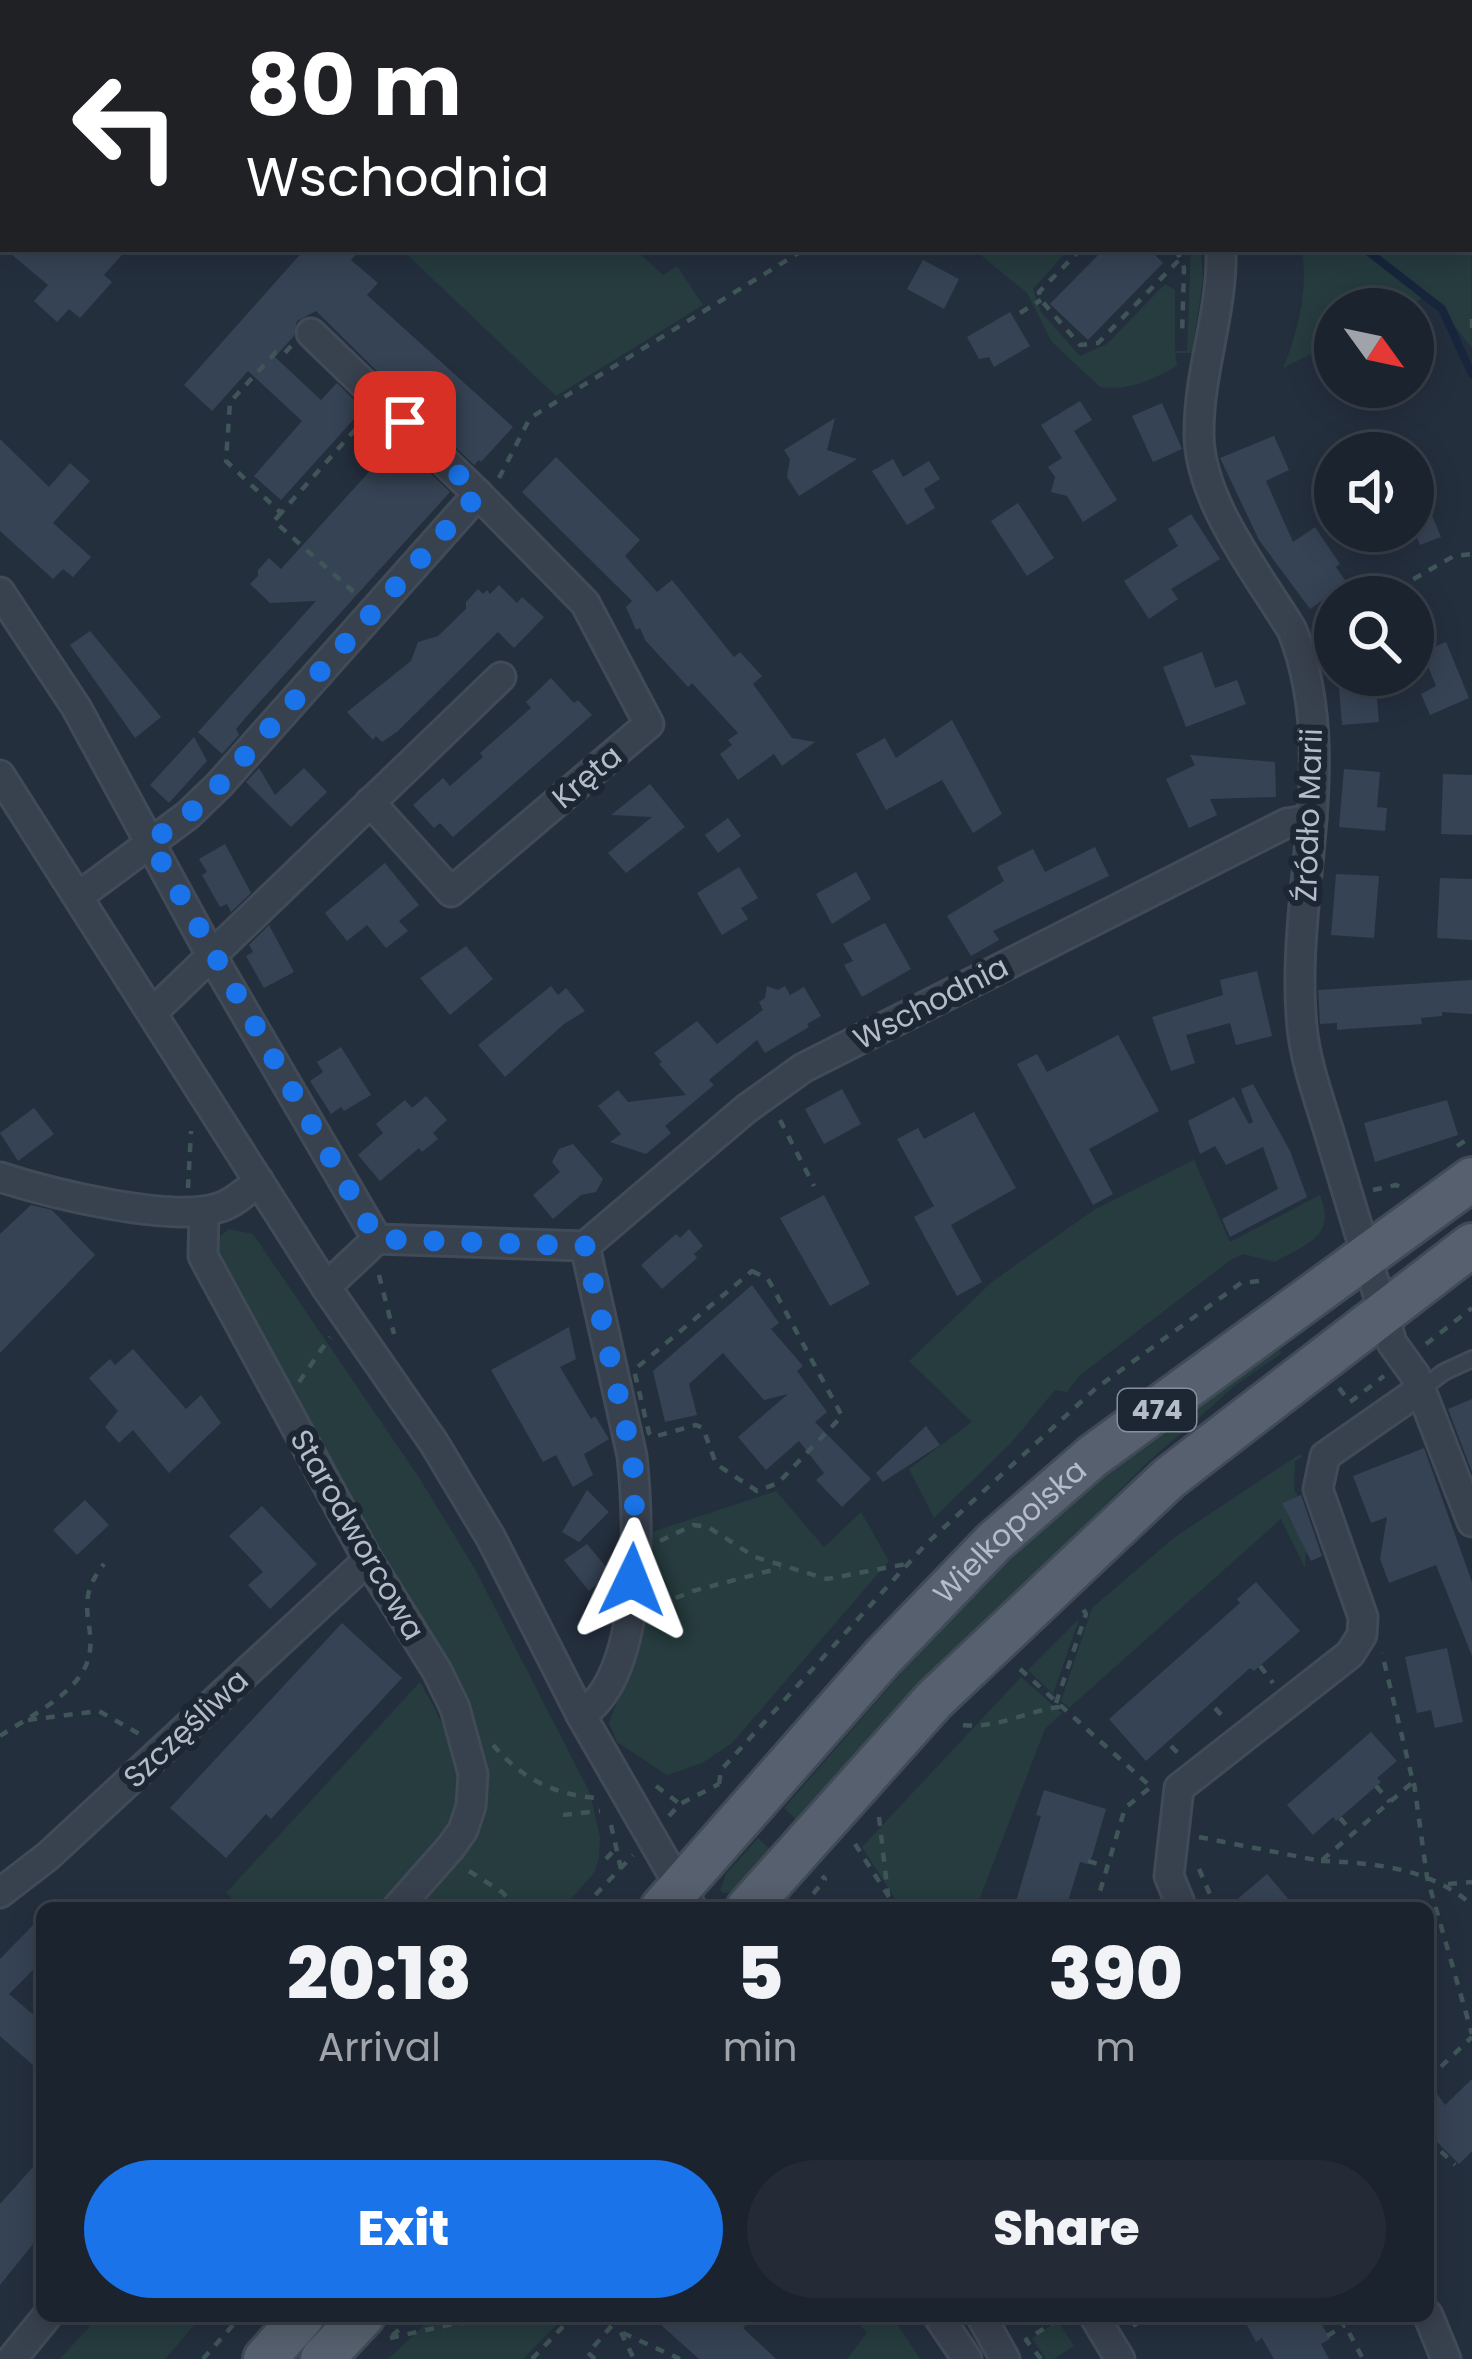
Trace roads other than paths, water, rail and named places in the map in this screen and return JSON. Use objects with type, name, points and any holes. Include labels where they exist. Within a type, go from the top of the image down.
[{"type":"main road","name":"Wielkopolska","points":[[678,1901],[882,1658],[994,1541],[1093,1456],[1472,1178]]},
{"type":"main road","name":"474","points":[[753,1902],[934,1700],[1169,1478],[1472,1245]]},
{"type":"main road","points":[[265,2359],[298,2322]]},
{"type":"main road","points":[[322,2359],[376,2327]]},
{"type":"street","name":"Źródło Marii","points":[[1221,252],[1201,412],[1202,462],[1211,493],[1292,630],[1312,707],[1302,1029],[1306,1054],[1392,1343],[1415,1375],[1472,1522]]},
{"type":"street","name":"Kręta","points":[[311,333],[585,603],[650,724],[451,892],[370,802]]},
{"type":"street","points":[[79,896],[188,815],[220,784],[478,494]]},
{"type":"street","points":[[0,592],[76,707],[375,1252]]},
{"type":"street","points":[[152,1012],[501,677]]},
{"type":"street","points":[[0,776],[326,1286],[434,1443],[491,1538],[678,1901]]},
{"type":"street","name":"Wschodnia","points":[[585,1246],[766,1094],[818,1061],[1286,823],[1312,819]]},
{"type":"street","points":[[0,1177],[71,1197],[195,1212],[235,1200],[259,1181]]},
{"type":"street","name":"Starodworcowa","points":[[195,1212],[202,1256],[454,1708],[474,1792],[463,1830],[402,1902]]},
{"type":"street","points":[[326,1286],[375,1252],[585,1246],[632,1456],[634,1516],[631,1612],[620,1657],[594,1707],[580,1715]]},
{"type":"street","points":[[1180,1902],[1169,1876],[1179,1788],[1350,1654],[1364,1626],[1318,1489],[1325,1456],[1421,1389]]},
{"type":"street","name":"Szczęśliwa","points":[[0,1893],[48,1856],[368,1560]]},
{"type":"street","points":[[12,2359],[42,2322]]},
{"type":"street","points":[[942,2322],[967,2359]]},
{"type":"street","points":[[984,2322],[1005,2359]]},
{"type":"street","points":[[1098,2322],[1120,2359]]},
{"type":"street","points":[[1431,2322],[1446,2359]]},
{"type":"lane","points":[[1421,1389],[1472,1359]]},
{"type":"waterway","name":"Źródło Marii","points":[[1369,252],[1442,309],[1472,374]]}]
